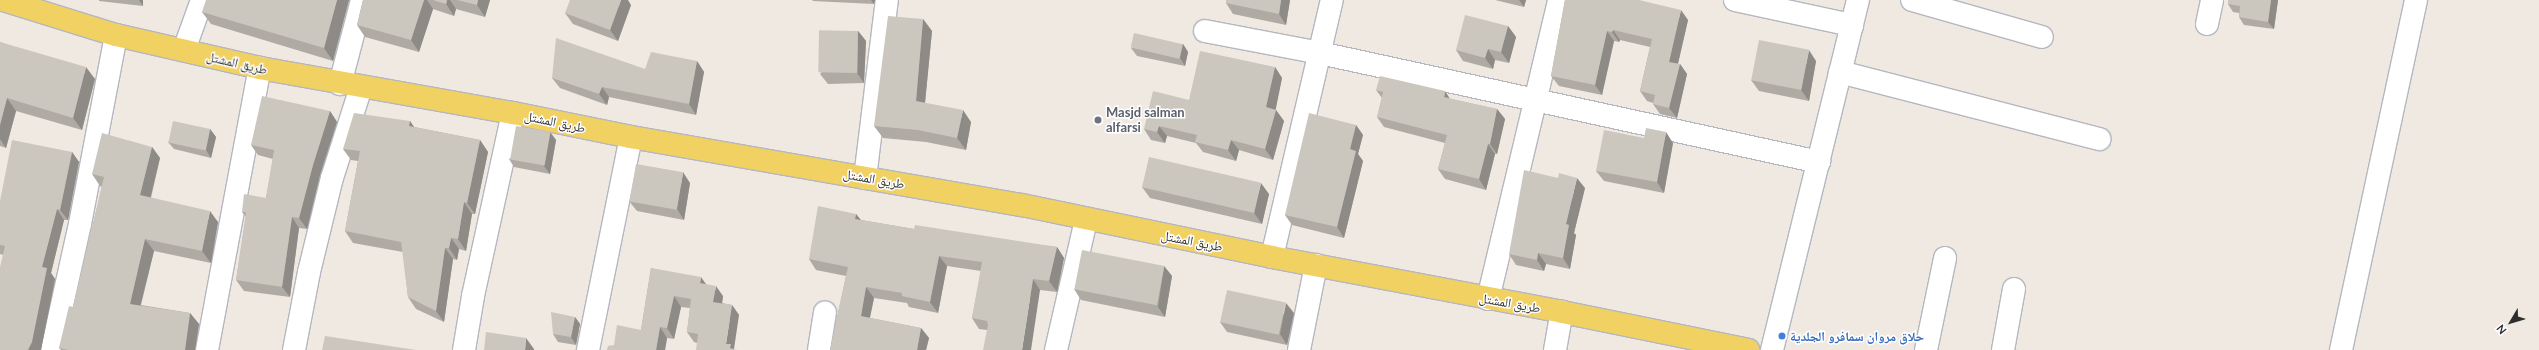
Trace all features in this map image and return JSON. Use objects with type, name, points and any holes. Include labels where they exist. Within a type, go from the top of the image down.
[{"type":"main road","name":"طريق المشتل","points":[[3,0],[116,34],[260,68],[340,84],[361,86],[513,113],[631,137],[1022,205],[1086,220],[1316,266],[1562,312],[1697,345],[1748,350]]},
{"type":"street","points":[[184,50],[202,0]]},
{"type":"street","points":[[340,84],[362,0]]},
{"type":"street","points":[[865,178],[887,0]]},
{"type":"street","points":[[1272,257],[1332,0]]},
{"type":"street","points":[[1488,299],[1559,0]]},
{"type":"street","points":[[1735,0],[1852,25]]},
{"type":"street","points":[[1772,350],[1858,0]]},
{"type":"street","points":[[1912,0],[2042,37]]},
{"type":"street","points":[[2207,24],[2212,0]]},
{"type":"street","points":[[2341,350],[2416,0]]},
{"type":"street","points":[[1205,31],[1320,53],[1819,162]]},
{"type":"street","points":[[52,350],[80,224],[116,34]]},
{"type":"street","points":[[207,350],[260,68]]},
{"type":"street","points":[[1840,72],[2100,139]]},
{"type":"street","points":[[294,350],[309,272],[332,178],[361,86]]},
{"type":"street","points":[[464,350],[473,296],[513,113]]},
{"type":"street","points":[[588,350],[631,137]]},
{"type":"street","points":[[1056,350],[1086,220]]},
{"type":"street","points":[[1926,350],[1945,258]]},
{"type":"street","points":[[1299,350],[1316,266]]},
{"type":"street","points":[[2003,350],[2014,289]]},
{"type":"street","points":[[819,350],[825,312]]},
{"type":"street","points":[[1555,350],[1562,312]]},
{"type":"building","points":[[206,0],[337,0],[324,48],[202,12]]},
{"type":"building","points":[[363,0],[424,0],[411,40],[357,25]]},
{"type":"building","points":[[433,0],[447,0],[446,4]]},
{"type":"building","points":[[457,0],[478,0],[477,5]]},
{"type":"building","points":[[570,0],[621,0],[610,30],[565,13]]},
{"type":"building","points":[[1226,0],[1281,0],[1279,14],[1226,3]]},
{"type":"building","points":[[1565,0],[1639,0],[1681,10],[1669,62],[1680,64],[1669,108],[1653,104],[1655,95],[1640,91],[1652,39],[1613,30],[1612,32],[1607,31],[1595,85],[1551,76]]},
{"type":"building","points":[[2228,0],[2271,0],[2268,22],[2239,17],[2240,6],[2228,4]]},
{"type":"building","points":[[1465,15],[1508,26],[1501,52],[1488,49],[1485,58],[1456,50]]},
{"type":"building","points":[[888,16],[923,19],[916,101],[963,110],[957,138],[918,130],[874,126]]},
{"type":"building","points":[[819,30],[858,31],[857,73],[818,72]]},
{"type":"building","points":[[1134,33],[1183,44],[1179,59],[1131,48]]},
{"type":"building","points":[[556,38],[645,69],[651,52],[697,61],[689,104],[602,87],[599,94],[552,78]]},
{"type":"building","points":[[1759,40],[1809,50],[1801,90],[1751,80]]},
{"type":"building","points":[[0,42],[86,67],[73,118],[7,98],[0,125]]},
{"type":"building","points":[[1200,51],[1275,67],[1266,107],[1276,110],[1265,149],[1231,140],[1228,150],[1195,142],[1197,135],[1159,126],[1157,132],[1144,129],[1153,91],[1189,100]]},
{"type":"building","points":[[1380,76],[1445,91],[1444,97],[1497,109],[1490,144],[1488,144],[1479,179],[1438,169],[1447,135],[1377,117],[1383,92],[1376,90]]},
{"type":"building","points":[[262,96],[330,111],[313,165],[299,218],[292,217],[282,287],[236,280],[246,212],[242,212],[244,194],[266,198],[274,150],[251,145]]},
{"type":"building","points":[[354,113],[410,121],[409,126],[480,140],[467,203],[464,202],[458,239],[451,238],[449,248],[445,248],[436,311],[408,297],[401,242],[345,231],[360,151],[343,149]]},
{"type":"building","points":[[1309,113],[1356,125],[1350,149],[1356,151],[1337,227],[1285,215]]},
{"type":"building","points":[[173,121],[210,129],[206,150],[168,143]]},
{"type":"building","points":[[516,126],[550,132],[545,166],[510,159]]},
{"type":"building","points":[[1646,128],[1666,132],[1657,182],[1596,171],[1604,130],[1644,138]]},
{"type":"building","points":[[102,133],[152,147],[140,195],[210,211],[202,251],[145,239],[130,304],[190,313],[185,350],[68,350],[59,348],[69,306],[73,307],[104,177],[92,174]]},
{"type":"building","points":[[12,140],[72,152],[60,210],[57,209],[42,267],[47,268],[32,342],[28,350],[0,350],[0,267],[5,246],[0,245],[0,201]]},
{"type":"building","points":[[1149,157],[1261,183],[1254,213],[1142,187]]},
{"type":"building","points":[[636,164],[683,172],[677,210],[629,201]]},
{"type":"building","points":[[1524,170],[1558,178],[1559,173],[1577,178],[1566,224],[1569,225],[1563,258],[1538,253],[1537,260],[1509,254]]},
{"type":"building","points":[[818,206],[856,214],[855,219],[914,229],[915,225],[1057,247],[1049,281],[1033,279],[1022,350],[983,350],[988,325],[987,321],[972,318],[982,262],[939,256],[930,302],[902,296],[902,293],[866,287],[861,316],[921,328],[917,350],[830,350],[848,267],[809,259]]},
{"type":"building","points":[[1082,250],[1164,266],[1157,305],[1074,289]]},
{"type":"building","points":[[651,268],[701,277],[700,283],[716,286],[713,302],[732,305],[726,344],[731,344],[730,348],[737,350],[696,350],[698,334],[687,332],[691,299],[674,296],[667,328],[660,327],[656,350],[607,350],[608,346],[614,345],[617,325],[641,330]]},
{"type":"building","points":[[1227,290],[1286,302],[1279,335],[1220,322]]},
{"type":"building","points":[[551,312],[575,317],[571,337],[553,334]]},
{"type":"building","points":[[486,332],[526,338],[525,350],[484,350]]},
{"type":"building","points":[[325,336],[416,350],[322,350]]},
{"type":"place","name":"Masjd salman alfarsi","points":[[1098,120]]},
{"type":"place","name":"حلاق مروان سمافرو الجلدية","points":[[1782,336]]}]
